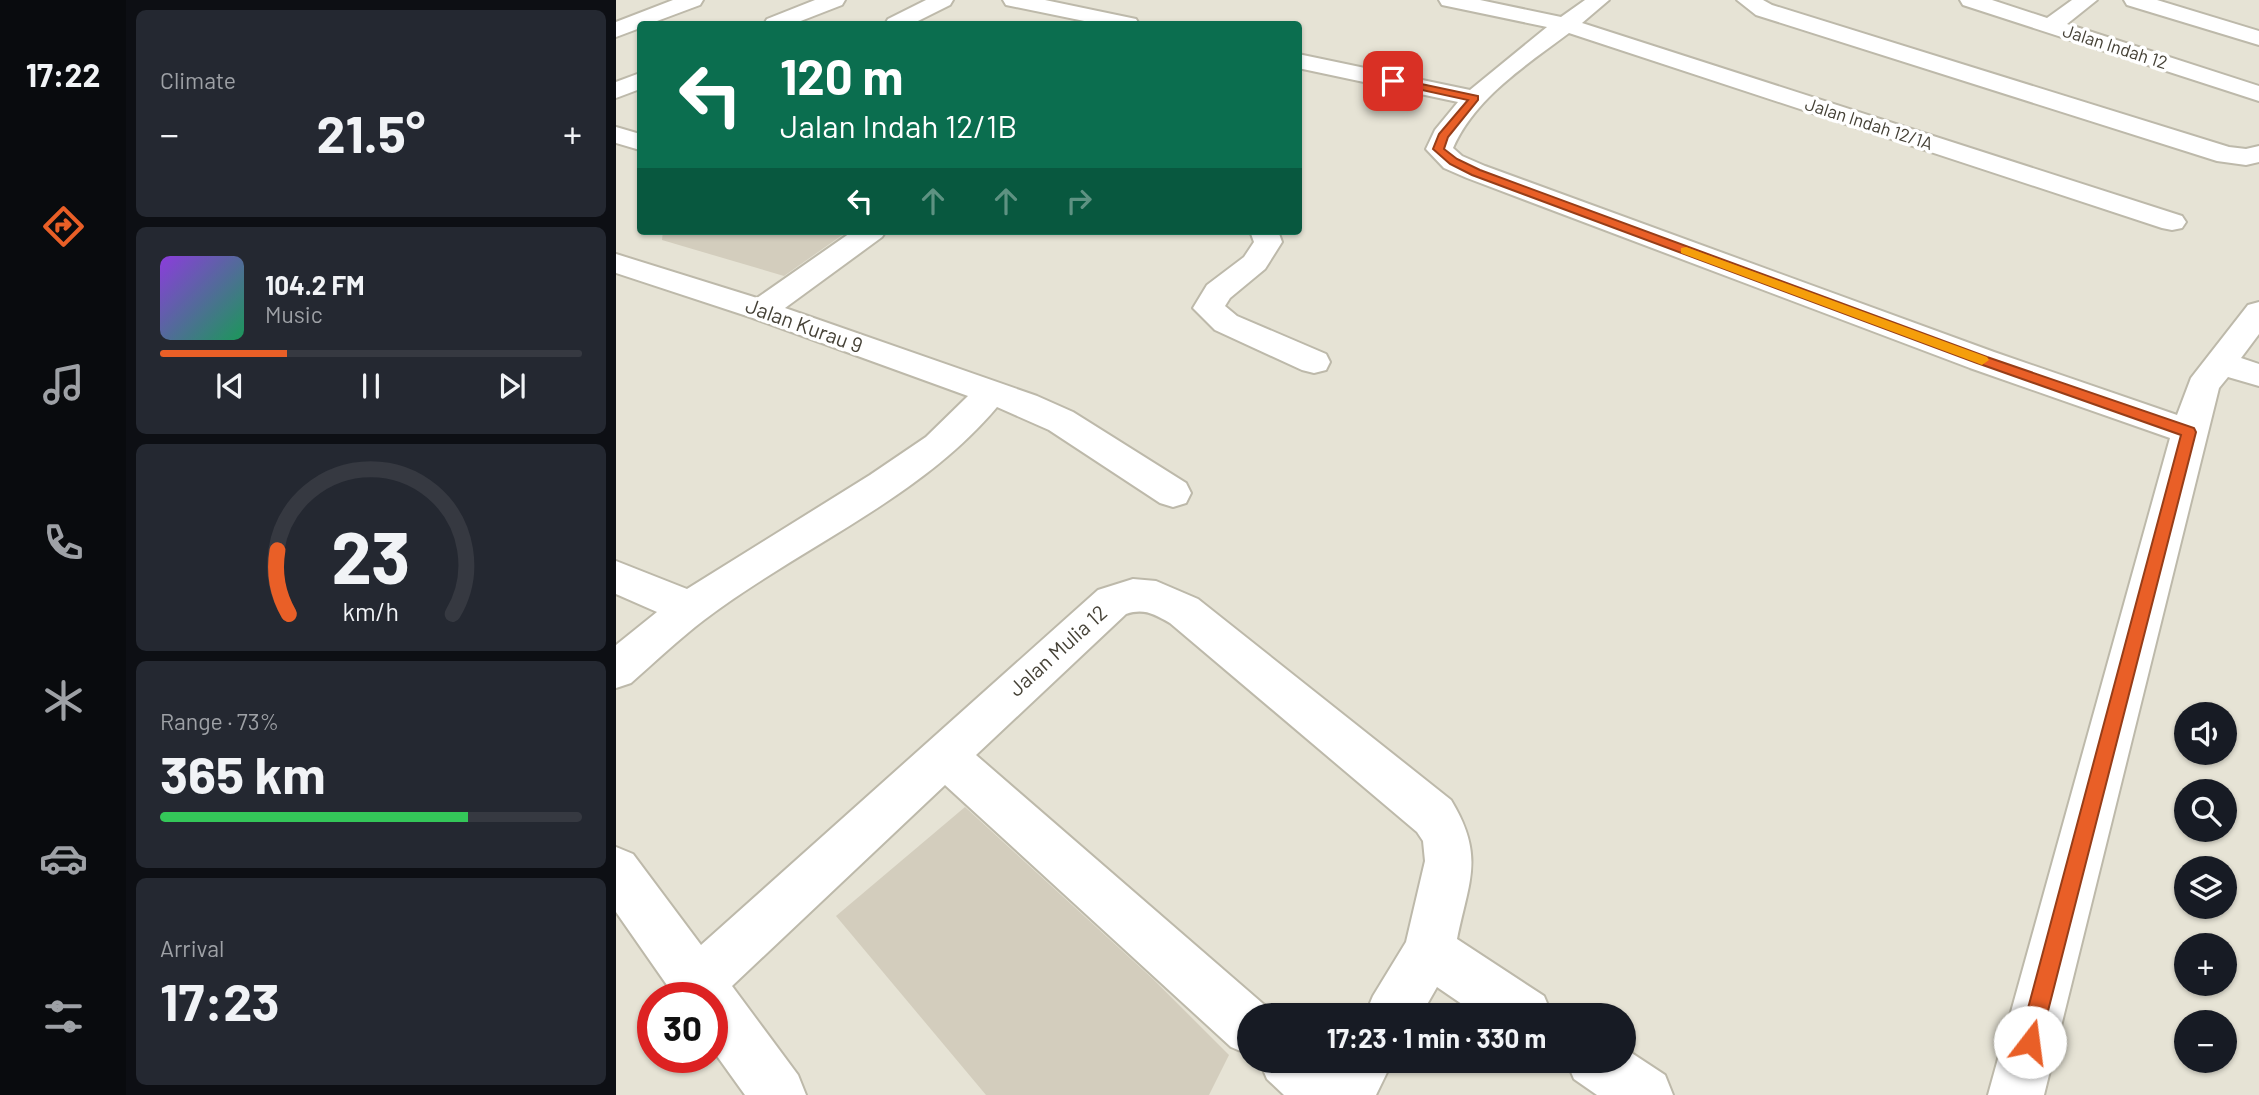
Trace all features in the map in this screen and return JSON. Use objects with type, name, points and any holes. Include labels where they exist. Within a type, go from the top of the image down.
[{"type":"street","points":[[639,21],[692,0]]},
{"type":"street","points":[[782,21],[834,0]]},
{"type":"street","points":[[902,21],[942,0]]},
{"type":"street","points":[[1014,0],[1114,21]]},
{"type":"street","points":[[1598,0],[1475,98],[1443,136],[1439,149],[1465,167],[1982,360],[2189,432]]},
{"type":"street","points":[[1748,0],[1764,10],[2226,155],[2246,157],[2259,153]]},
{"type":"street","name":"Jalan Indah 12","points":[[1971,0],[2259,94]]},
{"type":"street","points":[[2050,26],[2086,0]]},
{"type":"street","points":[[2135,0],[2259,37]]},
{"type":"street","name":"Jalan Indah 12/1A","points":[[1464,1],[1567,25],[2172,222]]},
{"type":"street","points":[[616,30],[637,22]]},
{"type":"street","points":[[1303,67],[1475,98]]},
{"type":"street","points":[[616,91],[637,81]]},
{"type":"street","points":[[616,135],[637,141]]},
{"type":"street","points":[[761,310],[866,235]]},
{"type":"street","points":[[1265,235],[1268,242],[1255,263],[1218,292],[1208,308],[1226,323],[1314,362]]},
{"type":"street","name":"Jalan Kurau 9","points":[[616,263],[761,310],[1025,404],[1061,421],[1173,493]]},
{"type":"street","points":[[2016,1095],[2203,386],[2241,370],[2259,312]]},
{"type":"street","points":[[616,670],[690,608],[883,485],[938,446],[964,423],[990,393]]},
{"type":"street","points":[[616,577],[690,608]]},
{"type":"street","name":"Jalan Mulia 12","points":[[718,982],[944,755],[1112,602],[1135,593],[1161,597],[1184,611],[1434,816],[1446,836],[1449,860],[1429,951],[1399,1003]]},
{"type":"street","points":[[944,755],[1237,1016]]},
{"type":"street","points":[[616,871],[697,982]]},
{"type":"street","points":[[1429,951],[1507,1003]]},
{"type":"street","points":[[728,1025],[778,1095]]},
{"type":"street","points":[[1300,1073],[1325,1095]]},
{"type":"street","points":[[1345,1095],[1358,1073]]},
{"type":"street","points":[[1612,1073],[1645,1095]]},
{"type":"shaded area","points":[[616,0],[2259,0],[2259,1095],[616,1095]]},
{"type":"building","points":[[663,235],[842,235],[784,276],[662,240]]},
{"type":"building","points":[[965,807],[1153,979],[1229,1055],[1209,1095],[986,1095],[836,916]]},
{"type":"slow traffic","points":[[1686,250],[1982,360]]},
{"type":"route","points":[[1393,81],[1475,98],[1443,136],[1439,149],[1453,162],[1982,360],[2189,432],[2030,1042]]}]
